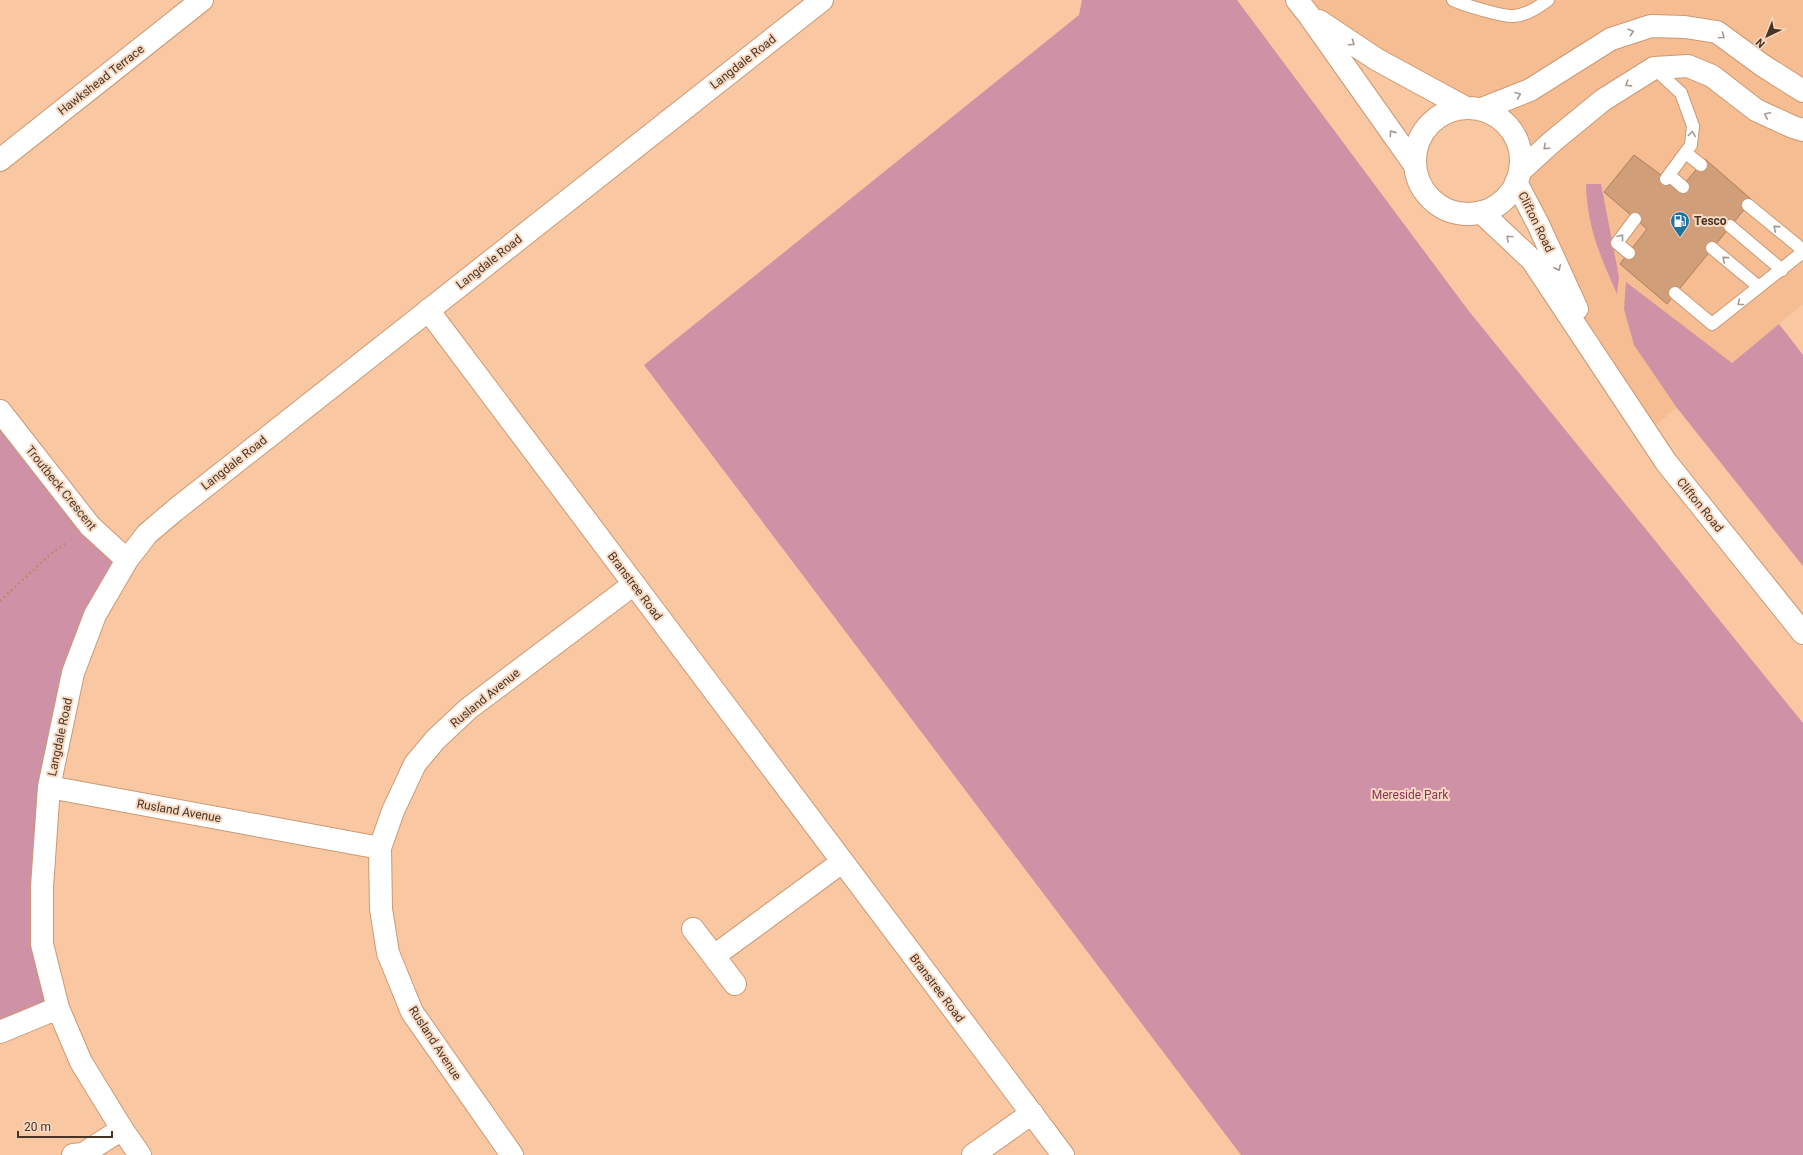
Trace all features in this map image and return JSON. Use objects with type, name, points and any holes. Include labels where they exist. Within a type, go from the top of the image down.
[{"type":"street","name":"Hawkshead Terrace","points":[[0,160],[202,0]]},
{"type":"street","name":"Langdale Road","points":[[140,1155],[122,1129],[81,1062],[58,1008],[42,944],[42,887],[49,787],[73,673],[95,615],[127,560],[147,534],[174,511],[822,0]]},
{"type":"street","name":"Clifton Road","points":[[1302,7],[1376,59],[1473,108],[1498,117],[1510,128],[1515,136],[1520,157],[1518,176],[1508,196],[1496,206],[1481,212],[1466,214],[1451,211],[1437,204],[1426,194],[1418,180],[1414,164],[1416,148],[1422,132],[1433,120],[1447,111],[1473,108]]},
{"type":"street","name":"Clifton Road","points":[[1302,7],[1414,164]]},
{"type":"street","points":[[1473,108],[1530,90],[1611,39],[1651,26],[1685,27],[1717,32],[1762,65],[1803,91]]},
{"type":"street","points":[[1518,176],[1553,141],[1603,100],[1654,68],[1688,66],[1712,76],[1756,110],[1803,130]]},
{"type":"street","name":"Clifton Road","points":[[1518,176],[1538,224],[1606,371]]},
{"type":"street","name":"Clifton Road","points":[[1481,212],[1532,260],[1666,462],[1803,634]]},
{"type":"street","name":"Branstree Road","points":[[428,310],[1063,1155]]},
{"type":"street","name":"Troutbeck Crescent","points":[[0,412],[90,526],[127,560]]},
{"type":"street","name":"Rusland Avenue","points":[[512,1155],[412,1012],[388,953],[381,909],[380,848],[393,811],[415,764],[435,740],[468,709],[634,584]]},
{"type":"street","name":"Rusland Avenue","points":[[49,787],[380,848]]},
{"type":"street","points":[[714,956],[842,862]]},
{"type":"street","points":[[693,929],[736,984]]},
{"type":"street","points":[[0,1032],[58,1008]]},
{"type":"street","points":[[974,1155],[1032,1113]]},
{"type":"street","points":[[73,1155],[83,1154],[122,1129]]},
{"type":"lane","points":[[1453,0],[1465,6],[1514,16],[1537,8],[1548,0]]},
{"type":"lane","points":[[1654,68],[1680,93],[1693,126],[1691,145],[1668,177],[1684,187]]},
{"type":"lane","points":[[1686,153],[1701,165]]},
{"type":"lane","points":[[1675,293],[1712,324],[1782,270],[1803,251],[1748,205]]},
{"type":"lane","points":[[1629,254],[1617,243],[1636,219]]},
{"type":"lane","points":[[1730,226],[1782,270]]},
{"type":"lane","points":[[1712,248],[1759,287]]},
{"type":"path","points":[[0,601],[52,553],[90,526]]},
{"type":"shaded area","points":[[1297,0],[1803,0],[1803,304],[1646,433],[1606,371],[1538,224],[1518,144],[1510,128],[1497,117]]},
{"type":"green space","name":"Mereside Park","points":[[1082,0],[1237,0],[1468,310],[1803,723],[1803,1155],[1241,1155],[644,365],[1079,15]]},
{"type":"green space","points":[[1586,184],[1601,184],[1619,277],[1617,294],[1605,267],[1592,227]]},
{"type":"green space","points":[[1626,282],[1732,363],[1779,324],[1803,355],[1803,566],[1677,408],[1634,345],[1624,309]]},
{"type":"green space","points":[[0,411],[127,560],[73,673],[42,887],[58,1008],[0,1032]]},
{"type":"building","name":"Tesco","points":[[1634,155],[1680,189],[1705,159],[1752,200],[1667,304],[1620,264],[1647,229],[1604,192]]},
{"type":"place","name":"Tesco","points":[[1680,238]]}]
